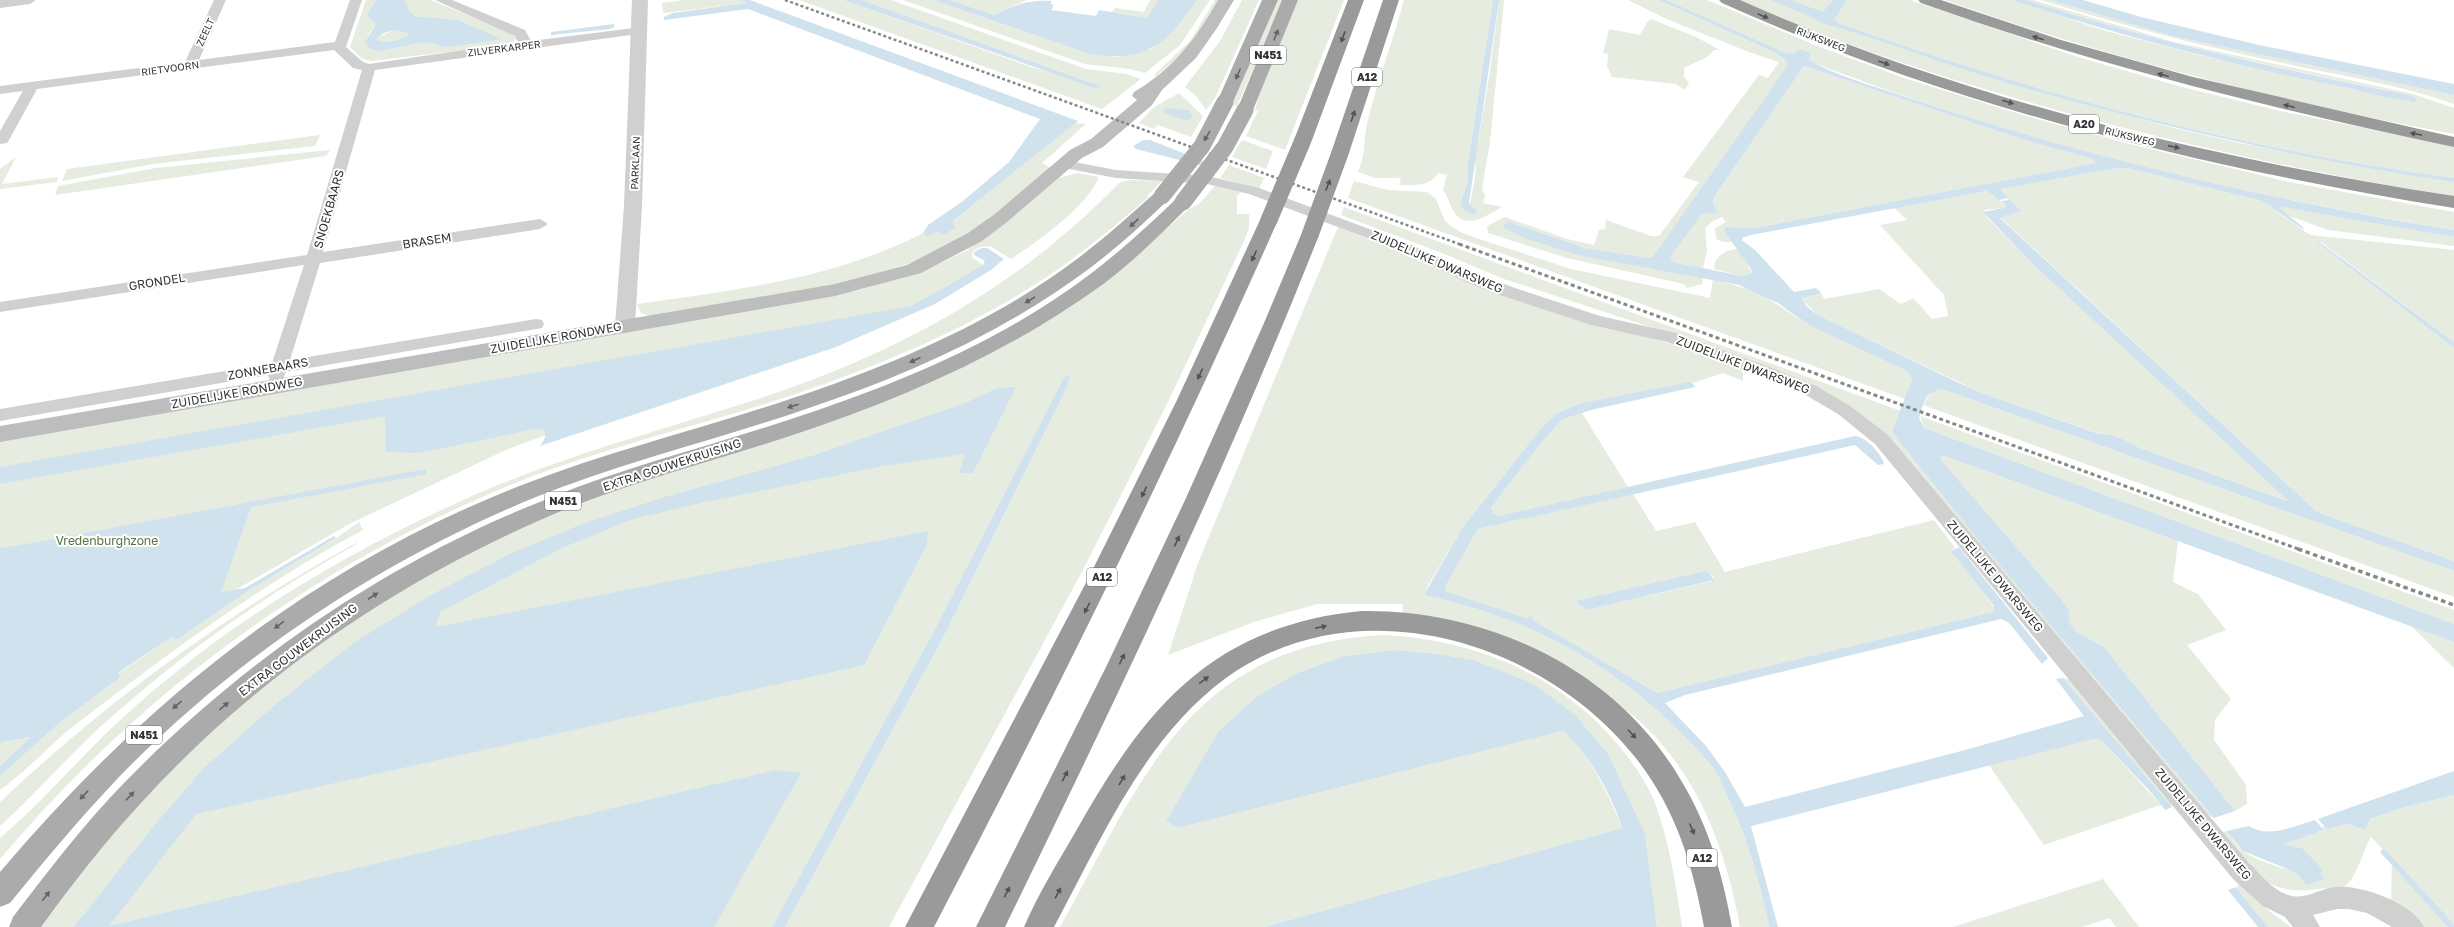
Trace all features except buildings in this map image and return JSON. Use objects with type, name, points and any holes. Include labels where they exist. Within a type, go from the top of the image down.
[{"type":"highway","name":"A12","points":[[919,927],[1102,577],[1188,400],[1269,220],[1303,140],[1356,0]]},
{"type":"highway","name":"A12","points":[[990,927],[1142,616],[1235,413],[1310,235],[1340,153],[1391,0]]},
{"type":"highway","name":"RIJKSWEG","points":[[1727,0],[1809,35],[1892,66],[2076,122],[2288,172],[2454,202]]},
{"type":"highway","points":[[1926,0],[2059,45],[2146,70],[2328,116],[2454,142]]},
{"type":"highway","name":"A12","points":[[1038,927],[1130,766],[1165,720],[1199,684],[1232,660],[1271,642],[1315,628],[1370,621],[1437,625],[1489,639],[1535,659],[1571,680],[1595,698],[1643,748],[1681,805],[1695,836],[1706,871],[1718,927]]},
{"type":"main road","name":"ZUIDELIJKE RONDWEG","points":[[0,434],[841,289],[908,271],[954,250],[986,230],[1070,159],[1096,143],[1146,102],[1154,89],[1198,47],[1226,0]]},
{"type":"main road","name":"EXTRA GOUWEKRUISING","points":[[23,927],[98,832],[132,794],[200,727],[237,695],[310,638],[381,590],[454,549],[534,513],[634,476],[847,407],[922,377],[970,355],[1026,325],[1092,282],[1147,238],[1173,199],[1225,102],[1270,0]]},
{"type":"main road","name":"EXTRA GOUWEKRUISING","points":[[0,893],[74,806],[157,723],[259,639],[349,579],[420,540],[527,492],[599,466],[824,395],[895,368],[954,342],[1010,312],[1074,271],[1124,232],[1173,199],[1225,147],[1245,110],[1290,0]]},
{"type":"street","points":[[0,4],[30,0]]},
{"type":"street","name":"ZEELT","points":[[190,65],[220,0]]},
{"type":"street","points":[[356,0],[340,45],[340,50],[353,60],[369,68]]},
{"type":"street","points":[[441,0],[520,32],[525,38],[524,46]]},
{"type":"street","name":"PARKLAAN","points":[[625,326],[633,206],[640,0]]},
{"type":"street","name":"ZILVERKARPER","points":[[369,68],[378,65],[638,30]]},
{"type":"street","name":"RIETVOORN","points":[[0,90],[340,45]]},
{"type":"street","name":"SNOEKBAARS","points":[[273,387],[314,258],[369,68]]},
{"type":"street","points":[[2,140],[33,86]]},
{"type":"street","name":"ZUIDELIJKE DWARSWEG","points":[[1070,159],[1116,174],[1207,180],[1254,191],[1409,249],[1472,278],[1516,294],[1601,322],[1670,337],[1743,363],[1810,390],[1844,410],[1881,440],[1906,468],[2241,871],[2264,893],[2293,908],[2308,927]]},
{"type":"street","name":"BRASEM","points":[[314,258],[540,224]]},
{"type":"street","name":"GRONDEL","points":[[0,307],[314,258]]},
{"type":"street","name":"ZONNEBAARS","points":[[0,415],[536,324]]},
{"type":"street","points":[[2293,908],[2308,907],[2323,900],[2339,897],[2358,899],[2372,902],[2412,927]]},
{"type":"green space","points":[[366,0],[376,0],[368,12],[368,17],[376,24],[368,35],[379,51],[426,42],[444,47],[458,20],[415,16],[410,12],[405,0],[431,0],[516,35],[517,38],[513,42],[481,48],[372,61],[362,59],[350,47]]},
{"type":"green space","points":[[684,0],[740,0],[748,3],[663,13],[662,3]]},
{"type":"green space","points":[[799,0],[843,0],[1031,67],[1100,86],[862,0],[891,0],[1086,69],[1127,74],[1141,79],[1102,109]]},
{"type":"green space","points":[[903,0],[933,0],[1090,54],[1116,57],[1151,49],[1197,0],[1210,0],[1180,45],[1145,73],[1130,69],[1085,64]]},
{"type":"green space","points":[[950,0],[1027,0],[994,15]]},
{"type":"green space","points":[[1150,0],[1158,0],[1147,18],[1112,12],[1115,8],[1144,12]]},
{"type":"green space","points":[[1215,0],[1220,0],[1195,42],[1155,77],[1155,74],[1190,41]]},
{"type":"green space","points":[[1242,0],[1259,0],[1215,98],[1206,110],[1196,96],[1185,87],[1220,41]]},
{"type":"green space","points":[[1277,0],[1283,0],[1237,106],[1232,105]]},
{"type":"green space","points":[[1297,0],[1344,0],[1285,150],[1246,136],[1258,111],[1255,110],[1259,95]]},
{"type":"green space","points":[[1404,0],[1493,0],[1468,163],[1468,181],[1460,204],[1464,210],[1470,214],[1476,167],[1475,160],[1490,71],[1499,0],[1504,0],[1490,142],[1482,189],[1485,196],[1483,203],[1502,207],[1476,220],[1463,220],[1458,217],[1453,210],[1443,190],[1447,175],[1438,173],[1435,178],[1426,183],[1399,185],[1401,178],[1375,178],[1358,172],[1361,166],[1367,124],[1371,108]]},
{"type":"green space","points":[[1628,0],[1659,0],[1776,53],[1787,61],[1789,65],[1654,257],[1648,258],[1585,248],[1511,222],[1504,224],[1647,268],[1703,277],[1702,284],[1687,288],[1684,284],[1567,258],[1488,233],[1487,226],[1505,217],[1567,239],[1594,245],[1599,230],[1605,229],[1606,220],[1651,236],[1659,236],[1699,182],[1683,177],[1759,75],[1768,78],[1779,62],[1749,52],[1671,21]]},
{"type":"green space","points":[[1666,0],[1707,0],[1820,47],[1904,78],[2023,115],[2130,144],[2289,182],[2454,212],[2454,230],[2291,200],[2130,163],[2050,142],[1970,118],[1892,92],[1814,63],[1809,59],[1785,53],[1728,29]]},
{"type":"green space","points":[[1734,0],[1833,0],[1819,20],[2012,84],[2174,128],[2244,144],[2454,182],[2454,197],[2292,167],[2132,130],[2053,109],[1896,61],[1818,33]]},
{"type":"green space","points":[[1847,0],[1910,0],[2081,58],[2182,87],[2280,111],[2454,146],[2454,178],[2297,152],[2142,117],[2065,96],[1913,49],[1838,23],[1835,19]]},
{"type":"green space","points":[[1945,0],[2011,0],[2106,31],[2199,55],[2342,87],[2418,101],[2414,96],[2267,65],[2175,42],[2413,94],[2454,108],[2454,134],[2261,93],[2133,60]]},
{"type":"green space","points":[[2026,0],[2033,0],[2174,42],[2074,15]]},
{"type":"green space","points":[[2041,0],[2050,0],[2176,37],[2454,95],[2454,104],[2391,86],[2191,42]]},
{"type":"green space","points":[[1651,19],[1696,37],[1720,50],[1714,50],[1707,57],[1684,68],[1684,77],[1689,83],[1685,90],[1676,84],[1612,77],[1607,66],[1608,54],[1603,53],[1609,29],[1640,35],[1647,22]]},
{"type":"green space","points":[[394,30],[408,33],[408,36],[392,42],[378,41],[377,38]]},
{"type":"green space","points":[[1804,66],[2018,138],[2094,159],[2096,163],[1755,228],[1726,227],[1728,236],[1734,242],[1723,242],[1716,239],[1715,228],[1726,222],[1722,217],[1713,221],[1705,228],[1707,251],[1703,268],[1673,262],[1670,260],[1671,256],[1702,214],[1707,212],[1712,214],[1714,197]]},
{"type":"green space","points":[[1179,93],[1203,116],[1191,137],[1158,125],[1154,129],[1139,123],[1154,107]]},
{"type":"green space","points":[[1075,123],[1086,124],[1042,163],[1050,168],[1006,206],[966,236],[914,262],[847,282],[650,316],[641,313],[637,304],[747,288],[819,272],[855,262],[889,249],[923,233],[927,236],[936,232],[940,233],[955,226],[952,222]]},
{"type":"green space","points":[[320,135],[315,146],[153,164],[62,181],[67,169]]},
{"type":"green space","points":[[1242,140],[1273,151],[1266,169],[1232,157]]},
{"type":"green space","points":[[330,150],[326,156],[55,195],[58,186],[156,168]]},
{"type":"green space","points":[[16,157],[2,184],[58,177],[57,182],[0,189],[0,169]]},
{"type":"green space","points":[[1229,165],[1264,178],[1259,189],[1220,178]]},
{"type":"green space","points":[[2118,168],[2128,168],[2262,201],[2310,235],[2454,250],[2454,342],[2321,242],[2317,242],[2454,348],[2454,561],[2317,512],[2000,217],[2020,211],[1999,189]]},
{"type":"green space","name":"Vredenburghzone","points":[[1077,173],[1099,177],[1093,189],[1073,212],[1035,243],[1011,259],[990,246],[980,247],[973,251],[972,257],[983,265],[941,289],[911,313],[655,395],[508,449],[349,524],[184,620],[2,743],[32,737],[0,766],[0,439],[860,290],[928,269],[966,251],[1059,178]]},
{"type":"green space","points":[[1128,180],[1162,181],[1147,196],[1149,197],[1070,261],[1010,300],[943,335],[873,366],[801,392],[580,459],[520,481],[445,514],[373,551],[304,592],[237,638],[173,688],[112,741],[54,798],[0,859],[0,838],[31,810],[103,736],[156,688],[196,656],[238,626],[324,571],[415,523],[498,485],[536,470],[612,444],[767,396],[817,378],[865,358],[911,336],[956,311],[999,284],[1041,253],[1081,220],[1119,183]]},
{"type":"green space","points":[[1354,181],[1388,190],[1427,192],[1436,199],[1445,221],[1462,233],[1571,269],[1710,298],[1713,279],[1758,292],[1810,326],[1907,371],[1912,379],[1905,399],[1348,198]]},
{"type":"green space","points":[[1215,186],[1241,192],[1237,196],[1237,214],[1249,214],[1249,228],[1245,239],[1167,404],[1083,570],[889,927],[785,927],[944,636],[1067,387],[1071,376],[1064,377],[935,629],[772,927],[38,927],[77,876],[159,781],[242,702],[352,619],[472,549],[550,515],[608,493],[849,414],[1115,274],[1189,209],[1198,205]]},
{"type":"green space","points":[[1987,191],[2006,205],[2004,208],[1984,210],[1986,216],[2037,268],[2291,502],[2140,448],[2115,436],[2100,434],[1982,393],[1818,315],[1802,300],[1821,293],[1824,299],[1879,289],[1901,304],[1913,298],[1932,319],[1948,316],[1944,295],[1880,225],[1907,220],[1894,208]]},
{"type":"green space","points":[[2272,203],[2454,237],[2454,246],[2328,230],[2284,214]]},
{"type":"green space","points":[[1344,207],[1901,411],[1892,432],[1898,440],[1979,541],[2214,818],[2201,811],[1879,430],[1844,403],[1714,348],[1504,279],[1442,253],[1341,215]]},
{"type":"green space","points":[[1338,227],[1555,313],[1598,327],[1636,334],[1671,344],[1738,367],[1743,372],[1743,381],[1723,373],[1693,383],[1582,403],[1557,413],[1542,427],[1463,527],[1426,589],[1427,596],[1463,605],[1497,616],[1531,629],[1563,645],[1624,683],[1679,731],[1707,760],[1717,774],[1734,811],[1747,843],[1769,927],[1740,927],[1733,892],[1723,857],[1711,824],[1677,763],[1655,736],[1629,712],[1592,687],[1402,614],[1403,604],[1317,604],[1254,622],[1168,655],[1198,563]]},
{"type":"green space","points":[[1738,248],[1752,273],[1743,276],[1714,269],[1718,257],[1725,252]]},
{"type":"green space","points":[[1942,389],[2454,571],[2454,597],[1923,405],[1932,391]]},
{"type":"green space","points":[[1582,413],[1628,487],[1498,516],[1493,513],[1491,508],[1525,463],[1561,420]]},
{"type":"green space","points":[[1920,416],[2454,610],[2454,624],[1924,428]]},
{"type":"green space","points":[[1942,455],[2178,541],[2173,582],[2198,594],[2226,630],[2187,645],[2231,699],[2215,720],[2214,740],[2246,785],[2247,804],[2235,811],[2104,647],[2077,632],[2069,623],[2069,610],[2062,600],[1941,460]]},
{"type":"green space","points":[[1633,494],[1656,531],[1695,522],[1725,572],[1934,520],[1955,548],[1952,549],[1995,609],[1993,612],[1657,693],[1533,620],[1531,617],[1527,618],[1445,591],[1447,583],[1478,529]],"holes":[[[1705,571],[1714,577],[1712,581],[1587,610],[1578,604],[1578,600]]]},
{"type":"green space","points":[[359,522],[363,530],[325,551],[251,597],[144,672],[75,725],[10,783],[0,790],[0,776],[57,725],[120,678],[118,674],[173,636],[181,637],[251,589],[335,539]]},
{"type":"green space","points":[[356,543],[357,544],[259,603],[167,670],[94,733],[28,800],[0,826],[0,802],[82,729],[169,661],[215,629],[308,570]]},
{"type":"green space","points":[[2411,626],[2454,642],[2454,668]]},
{"type":"green space","points":[[1382,635],[1415,638],[1479,652],[1538,678],[1565,695],[1591,716],[1614,740],[1631,761],[1646,784],[1654,800],[1668,847],[1682,927],[1657,927],[1645,834],[1532,683],[1474,660],[1439,654],[1394,650],[1346,656],[1297,673],[1196,772],[1166,821],[1178,828],[1563,731],[1582,752],[1598,776],[1622,828],[1265,927],[1060,927],[1118,821],[1147,773],[1179,730],[1217,693],[1262,665],[1316,645]]},
{"type":"green space","points":[[2063,678],[2073,681],[2171,798],[2172,807]]},
{"type":"green space","points":[[2094,739],[2101,740],[2161,805],[2044,845],[1988,764]]},
{"type":"green space","points":[[2454,795],[2454,924],[2385,849],[2383,850],[2371,837],[2352,879],[2348,884],[2343,887],[2300,890],[2285,889],[2272,885],[2262,878],[2252,869],[2223,833],[2226,831],[2242,850],[2259,860],[2293,871],[2324,878],[2320,873],[2322,870],[2302,848],[2283,844],[2324,830],[2322,827],[2324,826],[2327,829],[2348,824],[2365,830],[2370,819],[2405,807]]},
{"type":"green space","points":[[2392,865],[2449,927],[2423,927],[2391,902]]},
{"type":"green space","points":[[2103,879],[2139,927],[2116,927],[2109,918],[2082,927],[1953,927]]},
{"type":"green space","points":[[2238,884],[2247,888],[2268,910],[2291,927],[2268,927],[2237,889]]},
{"type":"water","points":[[376,0],[405,0],[410,12],[415,16],[458,20],[502,39],[444,47],[426,42],[379,51],[369,48],[365,42],[376,24],[368,17],[368,12]],"holes":[[[394,30],[408,33],[408,36],[392,42],[378,41],[377,38],[384,33]]]},
{"type":"water","points":[[740,0],[750,0],[1078,121],[953,221],[955,228],[945,234],[936,232],[927,237],[923,233],[928,225],[963,201],[1009,162],[1040,119],[748,9],[664,20],[664,17],[672,13],[747,3]]},
{"type":"water","points":[[843,0],[862,0],[1100,86],[1095,88]]},
{"type":"water","points":[[933,0],[950,0],[994,15],[1028,2],[1052,1],[1050,4],[1054,5],[1051,10],[1096,16],[1099,10],[1147,18],[1158,0],[1197,0],[1165,39],[1153,47],[1126,56],[1110,56],[1090,54]]},
{"type":"water","points":[[1493,0],[1499,0],[1469,203],[1477,211],[1475,214],[1470,214],[1466,212],[1460,204],[1468,181],[1468,163]]},
{"type":"water","points":[[1659,0],[1666,0],[1785,53],[1792,54],[1799,49],[1811,53],[1809,59],[1817,64],[1858,81],[2045,140],[2248,191],[2454,230],[2454,237],[2277,206],[2304,228],[2303,229],[2262,201],[2128,168],[2118,168],[2000,189],[2008,198],[1999,200],[1987,191],[1751,235],[1742,238],[1742,240],[1756,251],[1794,292],[1816,288],[1821,293],[1802,299],[1807,307],[1818,315],[1959,383],[1982,393],[2099,434],[2115,436],[2140,448],[2290,502],[2037,268],[1983,212],[2004,208],[2006,205],[2001,201],[2010,200],[2021,211],[2000,218],[2317,512],[2454,561],[2454,571],[1942,389],[1936,390],[1928,396],[1924,403],[1919,418],[1924,428],[2454,624],[2454,642],[1942,455],[1941,460],[2062,600],[2069,610],[2069,623],[2077,632],[2104,647],[2235,811],[2214,818],[1979,541],[1892,432],[1912,379],[1907,371],[1810,326],[1778,303],[1739,285],[1578,255],[1522,237],[1504,228],[1504,224],[1510,222],[1585,248],[1648,258],[1653,257],[1788,65],[1787,61],[1776,53]],"holes":[[[1804,66],[2018,138],[2093,159],[2096,163],[1755,228],[1726,227],[1724,231],[1751,269],[1752,273],[1742,276],[1673,262],[1671,260],[1671,256],[1702,214],[1718,213],[1713,204],[1714,197]]]},
{"type":"water","points":[[1771,0],[1790,0],[1823,12],[1833,0],[1847,0],[1835,19],[1838,23],[1913,49],[2065,96],[2142,117],[2220,135],[2297,152],[2454,178],[2454,182],[2343,163],[2232,141],[2068,100],[1989,78],[1819,22],[1814,18]]},
{"type":"water","points":[[2011,0],[2026,0],[2122,29],[2219,54],[2414,96],[2418,101],[2386,97],[2266,71],[2180,50],[2053,14]]},
{"type":"water","points":[[2050,0],[2083,0],[2141,17],[2259,45],[2454,84],[2454,95],[2176,37]]},
{"type":"water","points":[[614,24],[614,27],[610,29],[551,35],[551,32]]},
{"type":"water","points":[[1165,108],[1188,110],[1193,117],[1186,121],[1163,112]]},
{"type":"water","points":[[1143,140],[1150,140],[1211,164],[1207,167],[1136,149],[1133,146]]},
{"type":"water","points":[[2318,241],[2454,342],[2454,348],[2317,242]]},
{"type":"water","points":[[982,248],[987,248],[1004,259],[991,270],[935,304],[836,347],[540,446],[545,438],[545,430],[535,429],[419,453],[386,452],[385,416],[0,484],[0,467],[912,306],[983,265],[985,261],[974,255],[974,252]]},
{"type":"water","points":[[1071,375],[1067,387],[944,636],[785,927],[772,927],[935,629],[1064,377]]},
{"type":"water","points":[[1691,382],[1695,387],[1591,410],[1561,420],[1525,463],[1491,508],[1493,513],[1498,516],[1855,436],[1868,442],[1880,455],[1884,464],[1878,465],[1855,445],[1478,529],[1447,583],[1445,591],[1527,618],[1531,616],[1533,620],[1657,693],[1993,612],[1994,606],[1951,551],[1959,547],[2048,658],[2042,664],[2009,623],[2001,619],[1685,695],[1665,703],[1706,746],[1725,772],[1745,807],[1969,749],[2084,716],[2056,679],[2063,678],[2172,807],[2165,810],[2149,790],[2101,740],[2094,739],[1751,826],[1778,927],[1769,927],[1747,843],[1734,811],[1717,774],[1707,760],[1679,731],[1624,683],[1563,645],[1531,629],[1497,616],[1463,605],[1427,596],[1425,593],[1463,527],[1542,427],[1557,413],[1582,403]]},
{"type":"water","points":[[1016,387],[973,473],[959,473],[965,454],[883,466],[705,502],[633,519],[562,548],[440,612],[436,627],[928,531],[927,544],[864,665],[196,814],[109,926],[776,770],[801,773],[714,927],[74,927],[153,827],[202,770],[276,704],[355,642],[431,595],[510,554],[582,524],[665,497],[812,456],[968,402],[997,388]]},
{"type":"water","points":[[251,507],[221,592],[245,588],[334,536],[336,538],[251,589],[181,637],[175,640],[173,636],[118,673],[121,676],[118,679],[57,725],[0,776],[0,766],[31,737],[0,743],[0,552]]},
{"type":"water","points":[[1705,571],[1710,574],[1714,580],[1587,610],[1578,604],[1578,600]]},
{"type":"water","points":[[1394,650],[1439,654],[1474,660],[1532,683],[1575,715],[1608,754],[1645,834],[1657,927],[1265,927],[1622,828],[1606,789],[1591,763],[1563,731],[1178,828],[1166,821],[1219,731],[1258,696],[1297,673],[1345,656]]},
{"type":"water","points":[[2454,771],[2454,795],[2405,807],[2370,819],[2365,830],[2348,824],[2327,829],[2318,819]]},
{"type":"water","points":[[2315,820],[2324,830],[2284,844],[2302,848],[2323,870],[2320,873],[2325,879],[2306,885],[2297,873],[2243,851],[2226,831],[2249,826],[2256,830],[2273,831],[2290,828]]},
{"type":"water","points":[[2384,848],[2454,924],[2454,927],[2448,927],[2380,852]]},
{"type":"water","points":[[2236,887],[2268,927],[2258,927],[2228,890]]},
{"type":"waterway","points":[[8,550],[424,472]]},
{"type":"waterway","points":[[0,551],[13,549]]},
{"type":"railway","points":[[785,0],[1462,245]]},
{"type":"railway","points":[[1459,244],[2301,550]]},
{"type":"railway","points":[[2298,549],[2454,605]]}]
